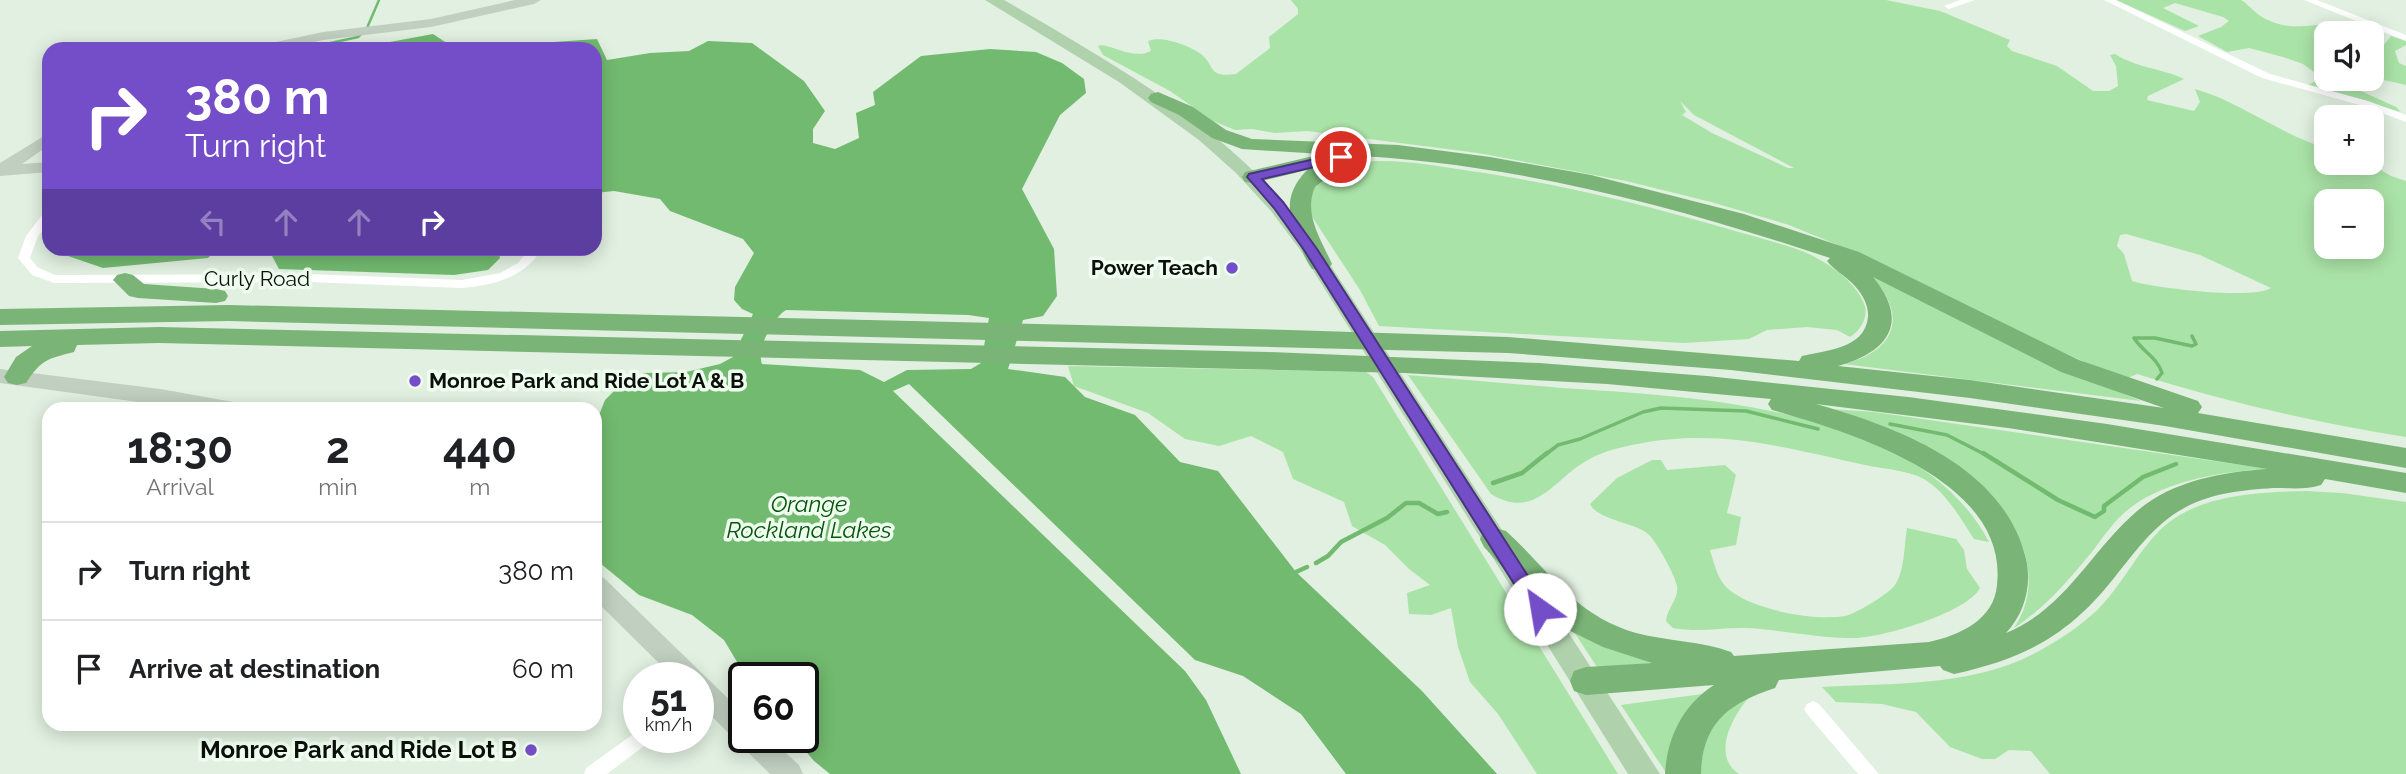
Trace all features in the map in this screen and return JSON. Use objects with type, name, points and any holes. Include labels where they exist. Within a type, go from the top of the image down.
[{"type":"highway","points":[[1158,98],[1186,111],[1219,134],[1241,143],[1279,148],[1429,154],[1616,187],[1736,219],[1810,242],[1874,267],[2028,346],[2115,383],[2210,413],[2406,457]]},
{"type":"highway","points":[[1320,264],[1298,213],[1302,189],[1313,175],[1333,164],[1368,152]]},
{"type":"highway","points":[[1253,177],[1368,152],[1440,159],[1545,176],[1656,201],[1760,230],[1812,248],[1840,262],[1869,287],[1881,309],[1878,331],[1868,344],[1853,353],[1833,359],[1799,362],[1720,355],[1641,354]]},
{"type":"highway","points":[[125,280],[133,289],[150,293],[342,302],[539,320]]},
{"type":"highway","points":[[0,317],[208,313],[737,324],[974,342]]},
{"type":"highway","points":[[0,339],[159,335],[775,349],[974,342],[1442,342],[1641,354],[1825,372],[2016,395],[2406,457]]},
{"type":"highway","points":[[8,376],[30,357],[63,346],[301,338]]},
{"type":"highway","points":[[1024,343],[1604,375],[1805,393],[2000,417],[2205,448],[2406,483]]},
{"type":"highway","points":[[1588,686],[1772,672],[1929,655],[1955,649],[1988,632],[2006,609],[2013,582],[2009,552],[1996,523],[1972,494],[1935,464],[1891,440],[1846,422],[1760,400],[1645,384],[1604,375]]},
{"type":"highway","points":[[1495,539],[1512,554],[1557,605],[1596,631],[1626,643],[1772,672],[1934,665],[2010,646],[2037,633],[2065,613],[2134,531],[2152,514],[2200,490],[2262,479],[2295,478],[2340,480],[2406,490]]},
{"type":"highway","points":[[1683,774],[1689,732],[1703,712],[1737,686],[1772,672]]},
{"type":"main road","points":[[993,0],[1158,98],[1193,124],[1253,177],[1287,215],[1645,774]]},
{"type":"street","points":[[295,42],[431,23],[534,0]]},
{"type":"street","points":[[1949,6],[1970,0]]},
{"type":"street","points":[[2109,0],[2178,31],[2266,76],[2364,103],[2406,120]]},
{"type":"street","points":[[2309,0],[2406,38]]},
{"type":"street","points":[[0,171],[42,143]]},
{"type":"street","points":[[0,171],[42,168]]},
{"type":"street","name":"Curly Road","points":[[42,224],[26,247],[24,258],[28,267],[38,275],[54,279],[309,278],[462,284],[484,282],[517,271],[532,256]]},
{"type":"street","points":[[8,376],[185,402]]},
{"type":"street","points":[[602,591],[672,662]]},
{"type":"street","points":[[714,703],[728,717]]},
{"type":"street","points":[[1813,709],[1870,774]]},
{"type":"street","points":[[593,774],[623,751]]},
{"type":"street","points":[[766,753],[789,774]]},
{"type":"shaded area","points":[[1291,0],[1886,0],[1940,11],[2010,40],[2007,46],[2012,51],[2057,66],[2093,91],[2109,91],[2118,86],[2116,66],[2110,55],[2115,54],[2175,75],[2184,79],[2148,96],[2147,100],[2194,111],[2200,102],[2195,89],[2314,144],[2314,175],[2384,175],[2384,172],[2406,181],[2406,437],[2270,410],[2137,374],[2128,378],[2109,373],[1867,257],[1789,225],[1711,202],[1626,181],[1478,153],[1307,131],[1275,133],[1252,129],[1235,130],[1213,121],[1170,91],[1103,55],[1098,46],[1139,54],[1151,51],[1148,41],[1168,40],[1201,54],[1216,73],[1236,74],[1270,48],[1269,37],[1298,14],[1298,9]],"holes":[[[1680,101],[1694,115],[1794,168],[1788,168],[1712,133],[1682,115],[1686,112]],[[2126,234],[2200,255],[2271,288],[2245,293],[2225,293],[2160,287],[2132,281],[2124,254],[2117,246],[2120,235]]]},
{"type":"shaded area","points":[[2116,0],[2241,0],[2267,20],[2293,26],[2314,26],[2314,72],[2303,64],[2249,48],[2227,52],[2198,36],[2229,21],[2175,3],[2163,8],[2199,26],[2185,31]]},
{"type":"shaded area","points":[[2391,36],[2406,41],[2406,45],[2395,51],[2399,63],[2406,66],[2406,85],[2384,80],[2384,45]]},
{"type":"shaded area","points":[[2329,91],[2361,91],[2401,112]]},
{"type":"shaded area","points":[[1374,161],[1430,165],[1576,190],[1791,247],[1819,259],[1850,283],[1865,306],[1864,320],[1850,337],[1837,330],[1807,327],[1767,330],[1749,339],[1684,343],[1379,326],[1360,290],[1309,212],[1311,190],[1335,171]]},
{"type":"shaded area","points":[[1865,271],[2039,360],[2141,401],[1844,364],[1863,358],[1877,349],[1887,338],[1892,326],[1888,300],[1879,285]]},
{"type":"shaded area","points":[[1068,366],[1366,372],[1373,377],[1618,774],[1537,774],[1498,714],[1470,682],[1458,647],[1451,608],[1431,615],[1409,614],[1407,593],[1430,585],[1385,545],[1352,526],[1344,502],[1293,479],[1283,452],[1251,436],[1219,446],[1185,439],[1148,413],[1074,386]]},
{"type":"shaded area","points":[[1408,375],[1675,397],[1799,417],[1858,436],[1911,462],[1956,497],[1989,542],[1974,539],[1941,493],[1913,474],[1774,445],[1716,438],[1655,441],[1613,450],[1583,463],[1531,501],[1506,501],[1491,494]]},
{"type":"shaded area","points":[[1831,409],[1874,412],[2269,469],[2196,479],[2145,498],[2119,518],[2055,594],[2014,628],[2026,603],[2029,576],[2023,549],[2011,524]]},
{"type":"shaded area","points":[[1652,460],[1661,460],[1667,470],[1725,465],[1736,475],[1727,513],[1741,517],[1736,545],[1710,550],[1716,570],[1727,588],[1751,602],[1783,612],[1817,617],[1845,616],[1856,612],[1895,585],[1902,565],[1907,528],[1956,539],[1964,550],[1967,569],[1980,588],[1972,597],[1942,615],[1902,629],[1867,637],[1827,637],[1747,628],[1673,628],[1666,621],[1676,595],[1676,581],[1655,543],[1641,529],[1600,514],[1590,504],[1617,478]]},
{"type":"shaded area","points":[[2306,491],[2406,502],[2406,774],[2050,774],[2031,751],[2009,750],[1995,759],[1982,759],[1950,747],[1916,712],[1882,704],[1836,702],[1822,687],[1937,680],[1994,670],[2021,660],[2060,638],[2095,612],[2158,532],[2183,513],[2234,496]]},
{"type":"shaded area","points":[[1568,623],[1679,661],[1597,667]]},
{"type":"shaded area","points":[[1710,693],[1667,774],[1621,705]]},
{"type":"shaded area","points":[[1752,694],[1732,723],[1726,745],[1730,766],[1739,774],[1701,774],[1704,747],[1713,725],[1728,708]]},
{"type":"water","points":[[433,34],[445,42],[390,42]]},
{"type":"water","name":"Orange Rockland Lakes","points":[[597,39],[598,42],[553,42]]},
{"type":"water","name":"Orange Rockland Lakes","points":[[708,41],[752,43],[804,81],[825,111],[813,129],[813,143],[835,149],[859,138],[856,113],[875,105],[873,92],[921,56],[990,49],[1036,52],[1062,63],[1084,79],[1086,93],[1060,115],[1022,189],[1054,249],[1057,296],[1043,316],[1023,320],[1008,369],[1065,377],[1085,397],[1135,415],[1180,462],[1218,471],[1296,572],[1422,691],[1497,774],[1346,774],[1301,714],[1243,676],[1195,660],[909,384],[893,391],[1185,671],[1206,700],[1241,774],[830,774],[807,753],[819,753],[819,662],[737,662],[724,640],[692,615],[639,595],[602,565],[602,408],[605,400],[614,391],[644,373],[686,372],[720,364],[733,357],[753,314],[742,309],[734,300],[735,287],[754,253],[743,239],[670,211],[660,199],[614,191],[602,192],[602,50],[607,60],[650,53],[689,51]],"holes":[[[786,310],[968,315],[989,318],[981,363],[971,369],[907,370],[884,382],[860,370],[762,364],[761,350],[767,334]]]},
{"type":"water","points":[[68,256],[210,256],[208,258],[103,268]]},
{"type":"water","points":[[272,256],[500,258],[488,270],[454,275],[279,269]]},
{"type":"waterway","points":[[367,28],[379,0]]},
{"type":"waterway","points":[[335,42],[361,34]]},
{"type":"waterway","points":[[2157,379],[2162,373],[2160,367],[2134,338],[2155,338],[2192,346],[2196,344],[2192,336]]},
{"type":"waterway","points":[[1545,455],[1558,445],[1580,439],[1643,412],[1661,408],[1746,411],[1818,429]]},
{"type":"waterway","points":[[1890,424],[1947,435],[1986,455]]},
{"type":"waterway","points":[[1493,483],[1522,473],[1547,453]]},
{"type":"waterway","points":[[1983,453],[2058,500],[2095,517],[2104,511],[2104,506],[2143,477],[2176,464]]},
{"type":"waterway","points":[[1316,563],[1328,556],[1341,542],[1387,518],[1406,503],[1419,503],[1438,514],[1447,512]]},
{"type":"waterway","points":[[1296,572],[1307,567]]},
{"type":"place","name":"Power Teach","points":[[1232,268]]},
{"type":"place","name":"Monroe Park and Ride Lot A & B","points":[[415,381]]},
{"type":"place","name":"Monroe Park and Ride Lot B","points":[[531,750]]},
{"type":"route","points":[[1341,157],[1253,177],[1279,205],[1310,249],[1540,609]]}]
